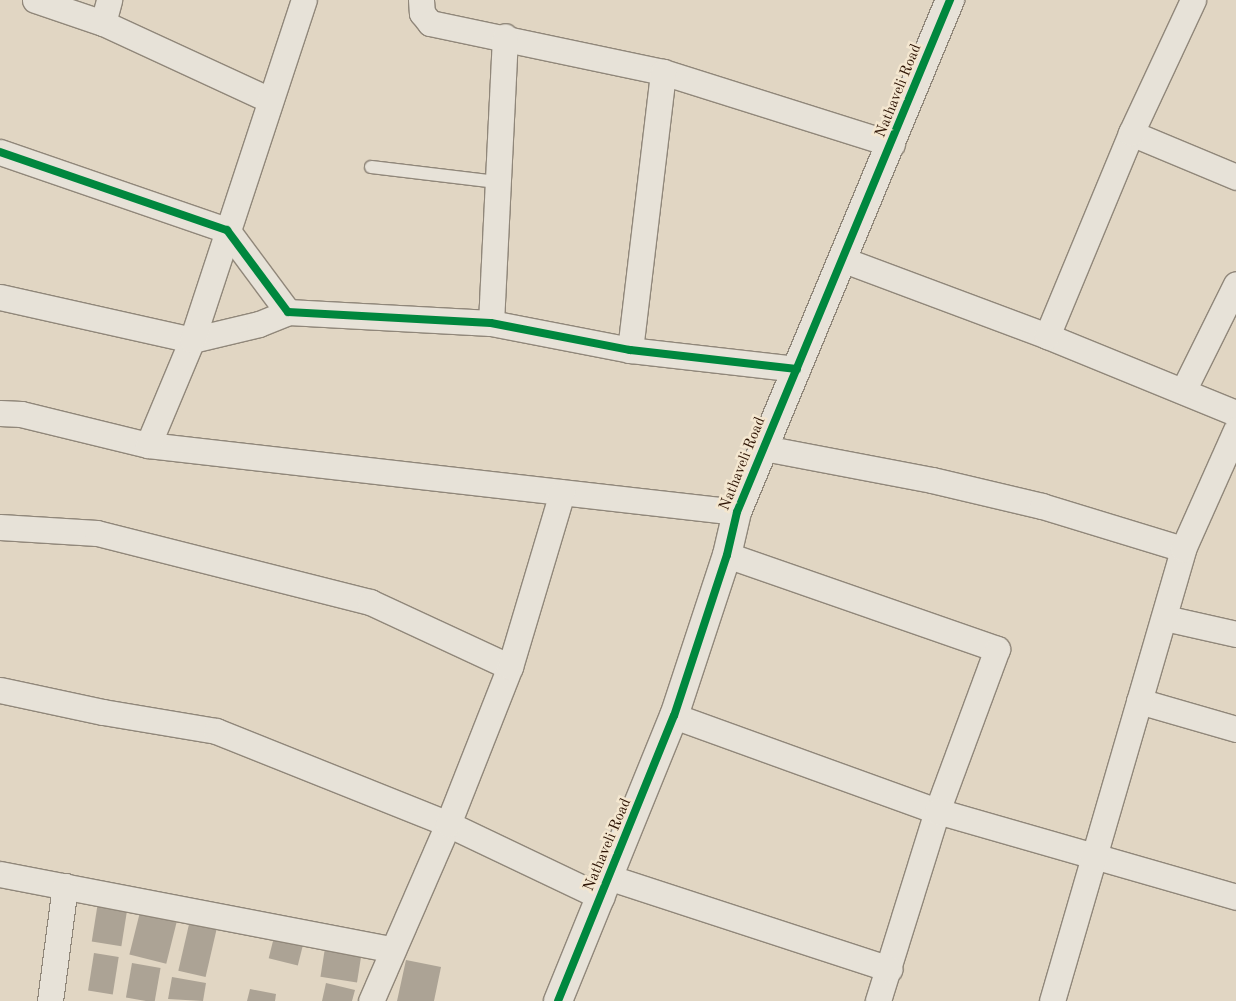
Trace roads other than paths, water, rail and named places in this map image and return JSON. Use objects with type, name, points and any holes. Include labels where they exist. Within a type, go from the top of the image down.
[{"type":"street","points":[[35,0],[106,11],[270,100]]},
{"type":"street","points":[[148,445],[192,340],[226,230],[304,0]]},
{"type":"street","points":[[421,0],[422,14],[430,23],[505,36],[663,72],[892,144]]},
{"type":"street","name":"Nathaveli Road","points":[[558,1001],[606,888],[674,716],[727,555],[737,512],[844,260],[950,0]]},
{"type":"street","points":[[1047,336],[1131,133],[1193,0]]},
{"type":"street","points":[[491,323],[505,36]]},
{"type":"street","points":[[630,350],[663,72]]},
{"type":"street","points":[[1131,133],[1236,177]]},
{"type":"street","points":[[0,152],[226,230],[288,312]]},
{"type":"street","points":[[844,260],[1047,336],[1236,412]]},
{"type":"street","points":[[1183,391],[1236,284]]},
{"type":"street","points":[[0,296],[192,340],[259,324],[288,312],[491,323],[630,350],[797,369]]},
{"type":"street","points":[[0,412],[21,414],[148,445],[737,512]]},
{"type":"street","points":[[1052,1001],[1097,855],[1183,549],[1236,430]]},
{"type":"street","points":[[764,448],[932,480],[1042,506],[1183,549]]},
{"type":"street","points":[[371,1001],[391,950],[448,824],[510,667],[562,493]]},
{"type":"street","points":[[0,527],[98,533],[370,602],[510,667]]},
{"type":"street","points":[[727,555],[997,649],[937,811],[890,968],[878,1001]]},
{"type":"street","points":[[1165,618],[1236,634]]},
{"type":"street","points":[[0,690],[103,712],[216,731],[606,888],[890,968]]},
{"type":"street","points":[[1139,701],[1236,729]]},
{"type":"street","points":[[674,716],[937,811],[1097,855],[1236,897]]},
{"type":"street","points":[[0,874],[391,950]]},
{"type":"street","points":[[50,1001],[65,886]]},
{"type":"lane","points":[[371,166],[497,182]]}]
